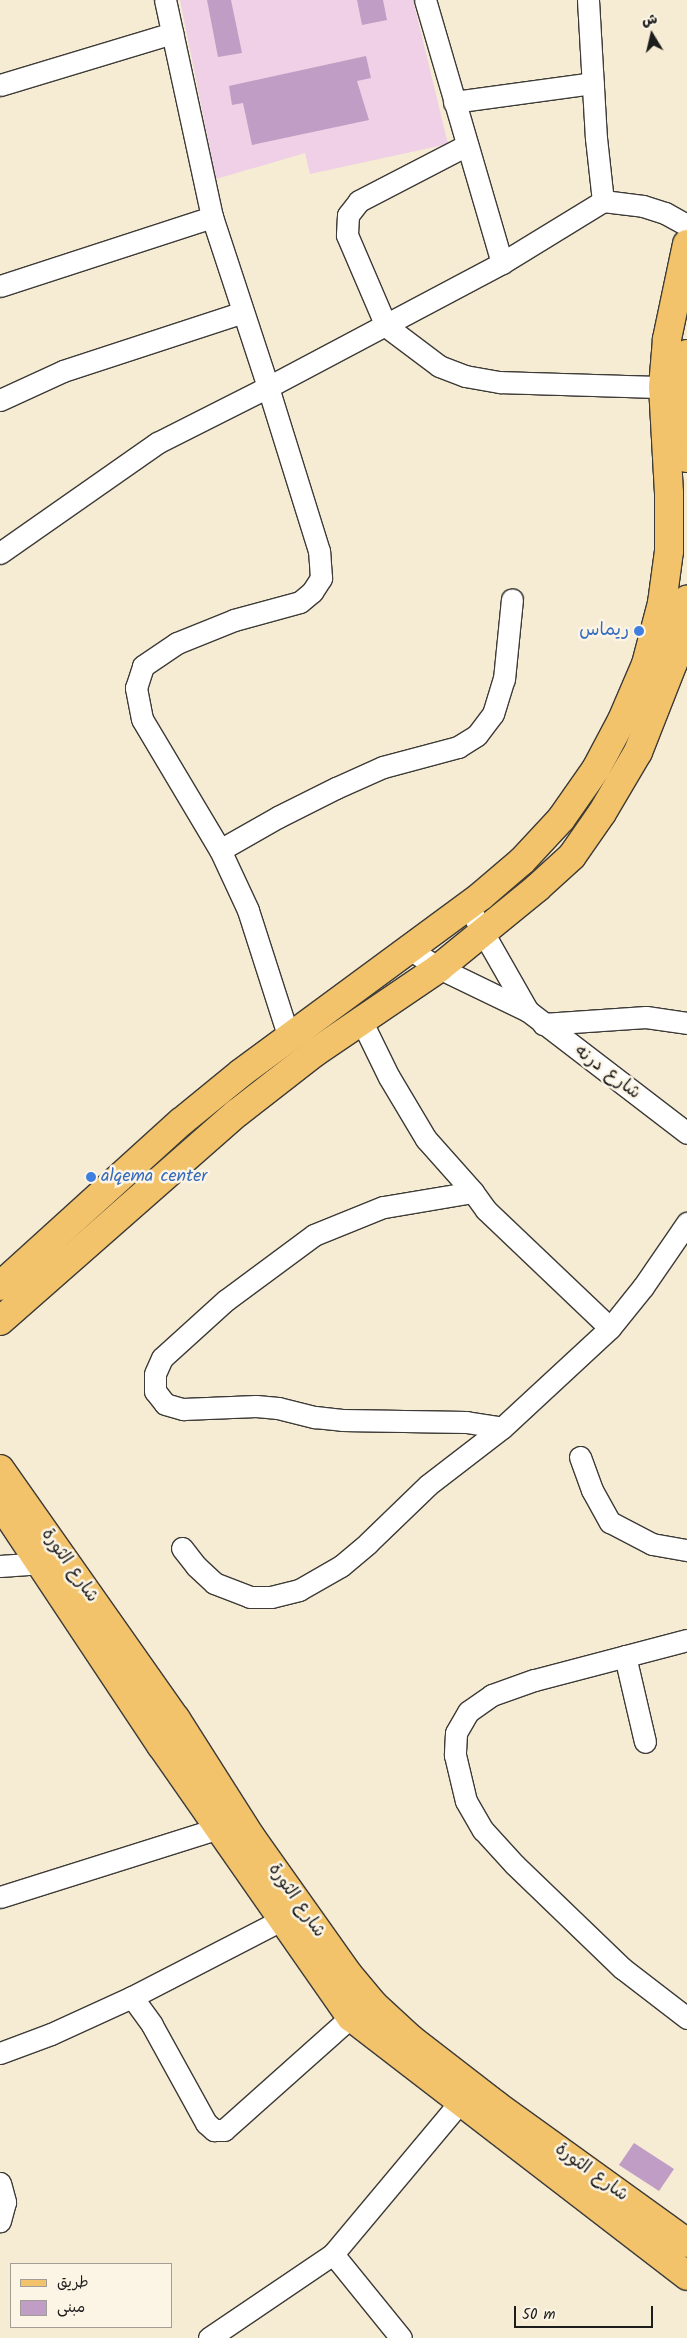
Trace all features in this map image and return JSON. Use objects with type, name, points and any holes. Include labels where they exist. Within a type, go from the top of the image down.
[{"type":"main road","points":[[0,1286],[182,1122],[289,1038],[411,950],[522,861],[560,819],[596,769],[622,720],[646,664],[662,603],[669,551],[669,493],[663,387],[667,339],[687,244]]},
{"type":"main road","points":[[687,354],[684,410],[687,458]]},
{"type":"main road","points":[[0,1321],[237,1113],[314,1053],[362,1022],[438,968],[572,856],[602,813],[638,752],[673,663],[686,610]]},
{"type":"main road","name":"شارع الثورة","points":[[0,1469],[176,1719],[230,1825],[283,1919],[351,2017],[687,2276]]},
{"type":"main road","name":"شارع الثورة","points":[[0,1503],[39,1563],[230,1825],[374,2005],[412,2040],[496,2106],[687,2243]]},
{"type":"street","points":[[165,0],[212,217],[319,551],[321,578],[312,592],[300,602],[234,620],[177,643],[144,666],[136,688],[142,719],[220,850],[248,910],[289,1038]]},
{"type":"street","points":[[425,0],[502,263]]},
{"type":"street","points":[[588,0],[596,138],[604,201]]},
{"type":"street","points":[[0,85],[172,33]]},
{"type":"street","points":[[454,102],[593,83]]},
{"type":"street","points":[[467,145],[359,201],[348,215],[346,235],[386,326],[439,366],[465,376],[500,382],[663,387]]},
{"type":"street","points":[[0,553],[156,443],[268,388],[386,326],[502,263],[604,201],[644,206],[665,213],[687,225]]},
{"type":"street","points":[[0,286],[212,217]]},
{"type":"street","points":[[0,400],[63,371],[244,312]]},
{"type":"street","points":[[220,850],[336,788],[383,767],[458,747],[477,735],[493,714],[504,679],[512,600]]},
{"type":"street","name":"شارع درنه","points":[[468,906],[535,1017]]},
{"type":"street","name":"شارع درنه","points":[[411,950],[438,968],[535,1017],[687,1133]]},
{"type":"street","points":[[535,1017],[646,1017],[687,1024]]},
{"type":"street","points":[[362,1022],[389,1077],[426,1139],[473,1192],[486,1210],[610,1328]]},
{"type":"street","points":[[473,1192],[382,1207],[314,1235],[226,1300],[162,1358],[155,1374],[155,1391],[165,1404],[183,1409],[256,1406],[278,1408],[315,1417],[342,1420],[466,1422],[502,1428]]},
{"type":"street","points":[[182,1548],[196,1566],[214,1582],[250,1597],[271,1596],[299,1590],[341,1566],[368,1543],[428,1485],[502,1428],[610,1328],[643,1287],[687,1223]]},
{"type":"street","points":[[580,1457],[592,1490],[610,1522],[652,1544],[687,1550]]},
{"type":"street","points":[[0,1566],[39,1563]]},
{"type":"street","points":[[687,1640],[534,1680],[492,1695],[468,1712],[456,1733],[455,1754],[466,1801],[483,1830],[515,1865],[622,1968],[687,2018]]},
{"type":"street","points":[[625,1656],[645,1742]]},
{"type":"street","points":[[0,1896],[230,1825]]},
{"type":"street","points":[[0,2053],[51,2034],[132,1997],[283,1919]]},
{"type":"street","points":[[132,1997],[152,2025],[206,2123],[214,2130],[224,2130],[351,2017]]},
{"type":"street","points":[[209,2338],[333,2254],[460,2102]]},
{"type":"street","points":[[0,2183],[5,2202],[0,2221]]},
{"type":"street","points":[[333,2254],[401,2338]]},
{"type":"shaded area","points":[[180,0],[413,0],[448,144],[310,174],[305,153],[216,179]]},
{"type":"building","points":[[207,0],[231,0],[242,53],[218,57]]},
{"type":"building","points":[[357,0],[383,0],[387,20],[362,25]]},
{"type":"building","points":[[366,56],[371,78],[357,81],[369,120],[252,145],[243,103],[232,105],[229,86]]},
{"type":"building","points":[[634,2143],[674,2169],[659,2191],[619,2165]]},
{"type":"place","name":"ريماس","points":[[639,631]]},
{"type":"place","name":"alqema center","points":[[91,1177]]}]
